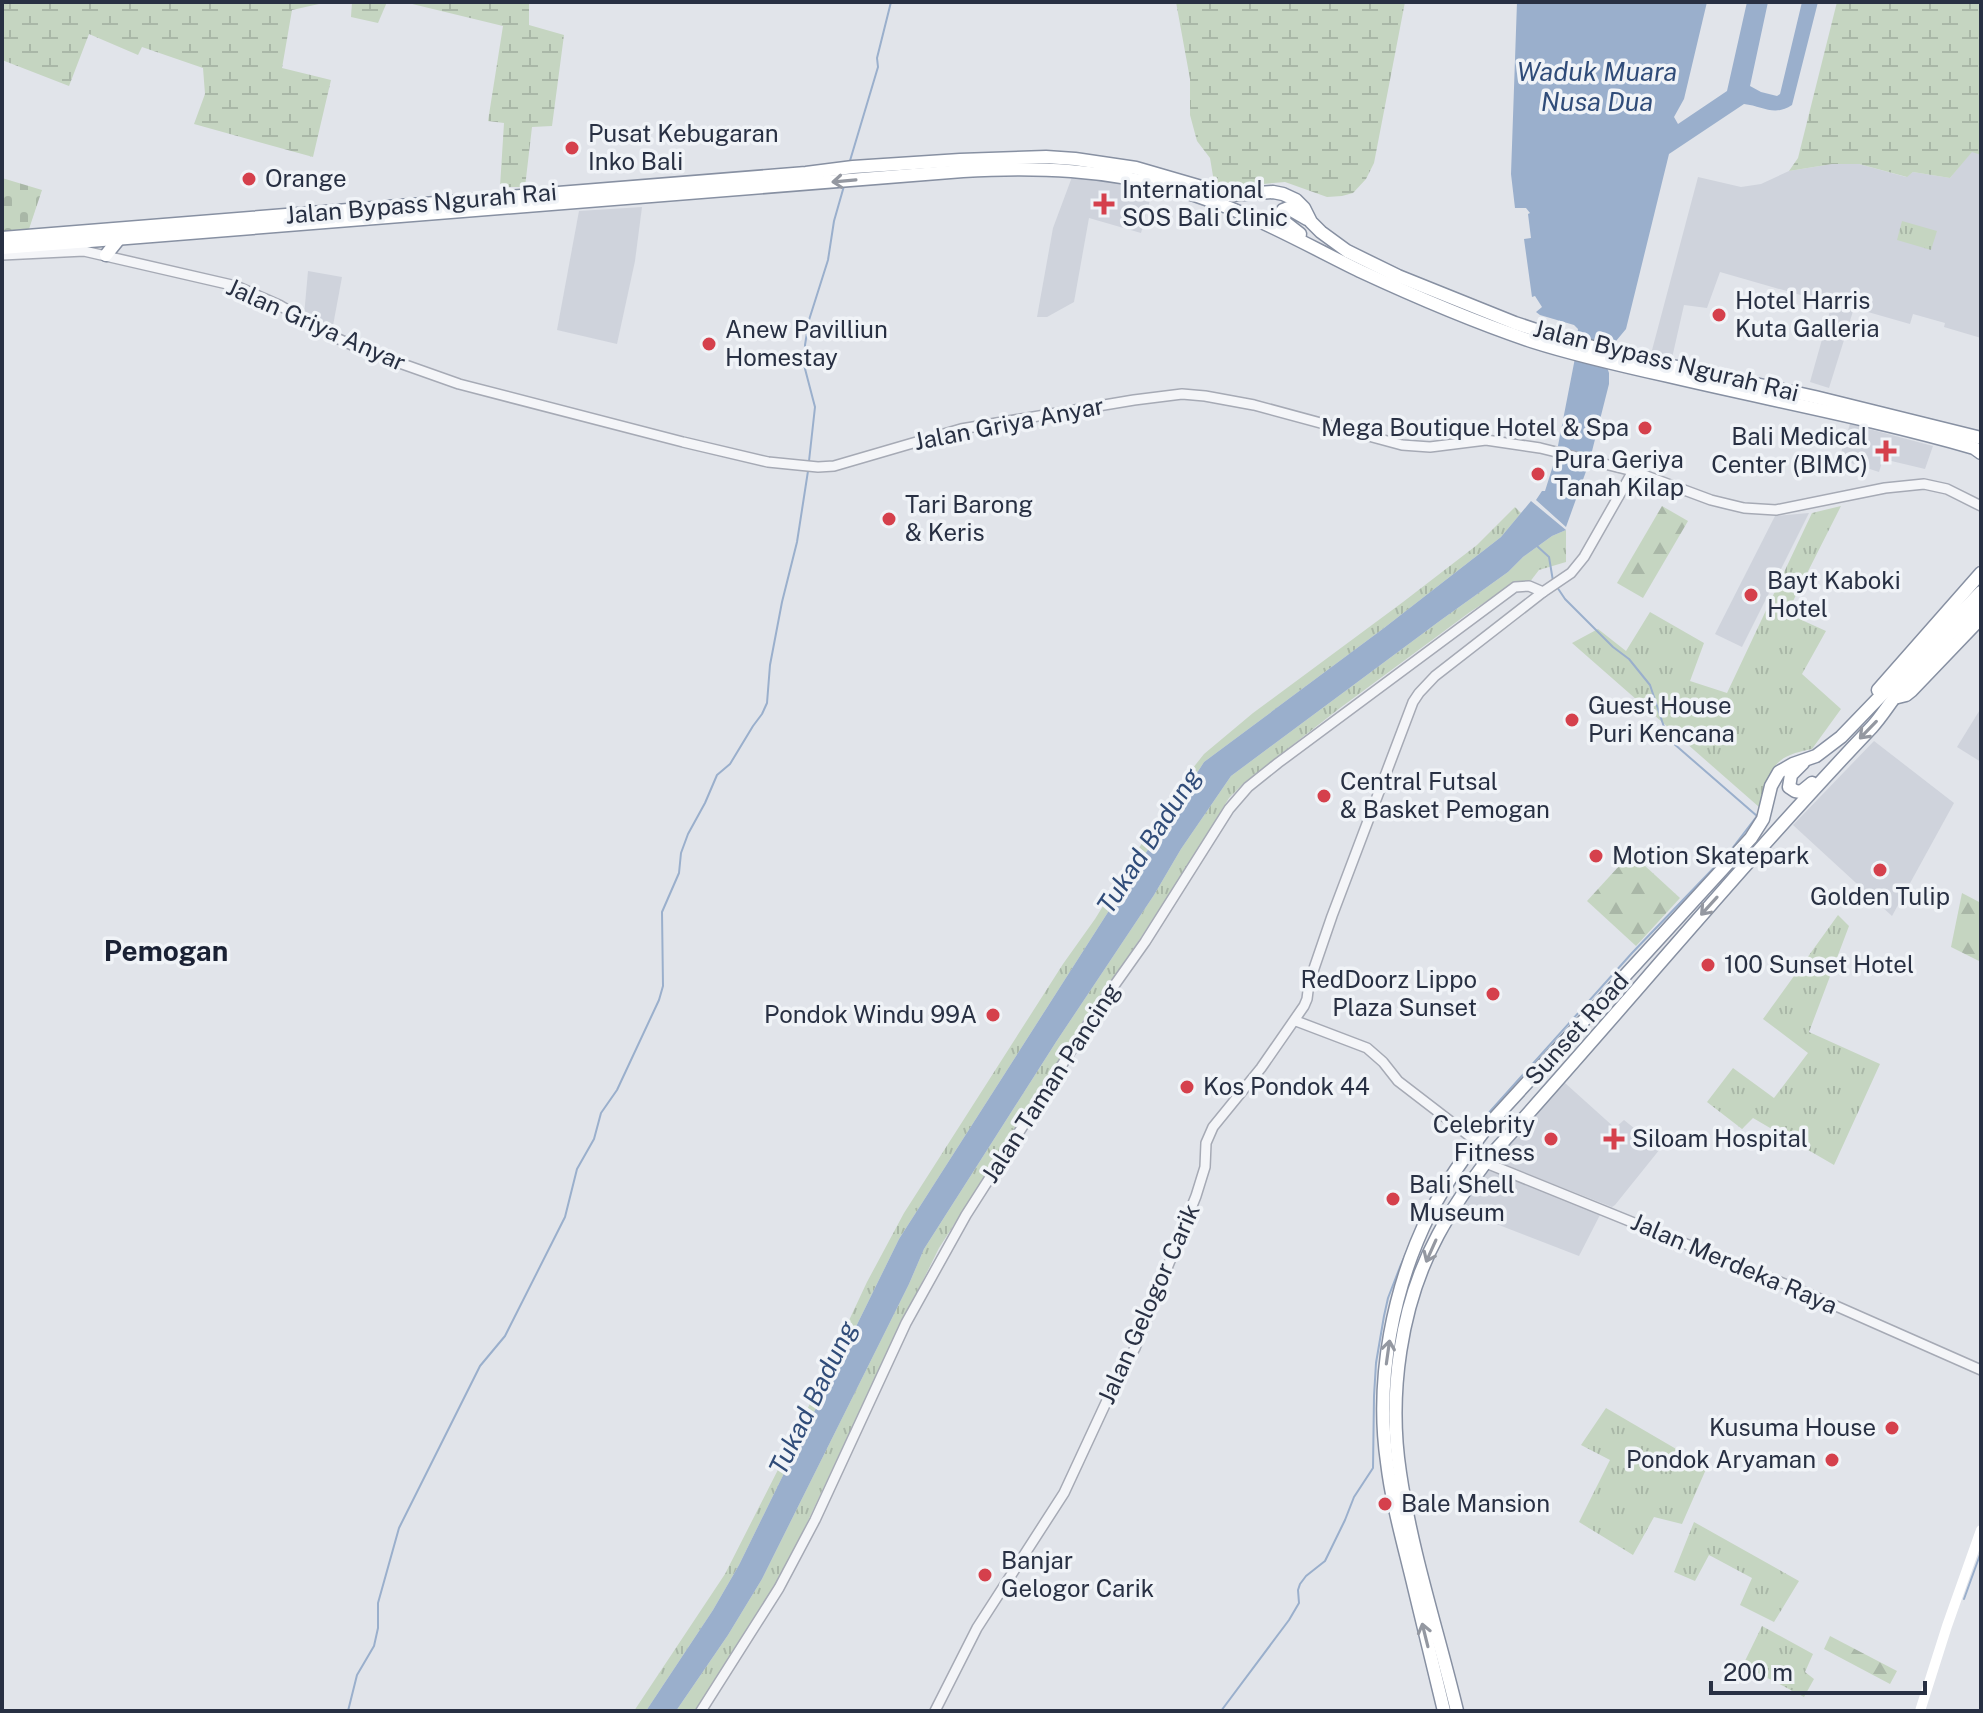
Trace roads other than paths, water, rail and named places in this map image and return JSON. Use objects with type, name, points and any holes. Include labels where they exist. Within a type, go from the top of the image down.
[{"type":"highway","name":"Jalan Bypass Ngurah Rai","points":[[2,248],[194,227],[1018,157],[1075,159],[1136,168],[1229,195],[1283,194],[1296,200],[1311,222],[1331,241],[1387,271],[1559,344]]},
{"type":"highway","name":"Jalan Bypass Ngurah Rai","points":[[881,171],[1021,168],[1132,178],[1223,205],[1481,324],[1704,385],[1893,426],[1974,448],[1981,453]]},
{"type":"highway","points":[[1311,222],[1288,208],[1280,214],[1280,218],[1291,228],[1329,255]]},
{"type":"highway","name":"Jalan Bypass Ngurah Rai","points":[[2,238],[117,235]]},
{"type":"highway","points":[[106,255],[117,235]]},
{"type":"highway","name":"Jalan Bypass Ngurah Rai","points":[[1621,360],[1899,416],[1981,438]]},
{"type":"highway","points":[[1871,708],[1883,682],[1981,573]]},
{"type":"highway","name":"Sunset Road","points":[[1444,1711],[1394,1508],[1386,1460],[1384,1392],[1390,1340],[1408,1268],[1430,1214],[1476,1141],[1751,838],[1763,819],[1771,786],[1779,772],[1816,756],[1841,737],[1981,592]]},
{"type":"highway","name":"Sunset Road","points":[[1457,1711],[1406,1510],[1395,1426],[1397,1380],[1405,1327],[1421,1272],[1438,1236],[1477,1172],[1696,920],[1981,604]]},
{"type":"highway","points":[[1895,698],[1911,691],[1981,618]]},
{"type":"highway","points":[[1816,756],[1791,775],[1789,782],[1792,790],[1801,792],[1840,760]]},
{"type":"highway","points":[[1619,981],[1632,996]]},
{"type":"main road","points":[[1920,1711],[1981,1530]]},
{"type":"street","name":"Jalan Griya Anyar","points":[[2,255],[84,251],[247,290],[363,350],[459,384],[768,462],[824,467],[843,464],[961,429],[1182,394],[1254,405],[1402,445],[1430,447],[1486,440],[1555,451],[1633,471],[1699,496],[1744,508],[1776,510],[1894,486],[1924,484],[1947,489],[1981,506]]},
{"type":"street","name":"Jalan Gelogor Carik","points":[[935,1711],[982,1619],[1064,1493],[1116,1381],[1135,1348],[1196,1196],[1205,1167],[1206,1143],[1213,1127],[1261,1068],[1306,1003],[1309,983],[1332,916],[1413,702],[1435,676],[1579,564],[1633,471]]},
{"type":"street","name":"Jalan Taman Pancing","points":[[701,1711],[751,1635],[791,1566],[916,1304],[966,1215],[1229,809],[1248,787],[1278,763],[1515,587],[1529,586],[1543,592]]},
{"type":"street","points":[[1296,1021],[1367,1048],[1398,1081],[1476,1141]]},
{"type":"street","name":"Jalan Merdeka Raya","points":[[1486,1163],[1802,1291],[1981,1370]]},
{"type":"water","name":"Waduk Muara Nusa Dua","points":[[1517,2],[1707,2],[1684,99],[1674,117],[1678,124],[1727,91],[1747,2],[1768,2],[1750,86],[1777,96],[1802,2],[1818,2],[1792,105],[1774,110],[1744,104],[1669,154],[1626,329],[1613,347],[1577,337],[1578,329],[1574,325],[1536,312],[1542,307],[1535,296],[1532,297],[1524,239],[1531,238],[1530,213],[1526,208],[1515,208],[1511,174]]},
{"type":"water","points":[[1575,358],[1607,367],[1609,384],[1589,463],[1566,527],[1536,500],[1545,491],[1556,456]]},
{"type":"water","name":"Tukad Badung","points":[[1531,501],[1566,530],[1523,557],[1508,572],[1231,776],[924,1249],[762,1579],[728,1635],[676,1711],[646,1711],[739,1565],[899,1239],[1204,762],[1501,537]]},
{"type":"waterway","points":[[849,164],[878,67],[877,58],[891,2]]},
{"type":"waterway","points":[[809,461],[815,407],[804,365],[805,345],[844,186]]},
{"type":"waterway","points":[[348,1711],[357,1675],[374,1646],[378,1603],[399,1528],[480,1366],[505,1336],[565,1217],[577,1169],[594,1139],[601,1113],[617,1090],[659,1000],[663,986],[662,912],[679,873],[681,853],[717,775],[730,764],[767,703],[770,665],[797,542],[808,471]]},
{"type":"waterway","points":[[1537,546],[1549,557],[1553,581]]},
{"type":"waterway","points":[[1472,1134],[1632,953],[1731,850],[1757,816],[1673,743],[1664,727],[1650,685],[1629,659],[1613,647],[1557,587]]},
{"type":"waterway","points":[[1434,1194],[1469,1139]]},
{"type":"waterway","points":[[1221,1711],[1289,1620],[1299,1603],[1300,1584],[1325,1561],[1354,1497],[1373,1468],[1376,1363],[1384,1316],[1388,1298],[1425,1210]]},
{"type":"waterway","points":[[1964,1599],[1981,1552]]},
{"type":"place","name":"Pusat Kebugaran Inko Bali","points":[[572,148]]},
{"type":"place","name":"Orange","points":[[249,179]]},
{"type":"place","name":"International SOS Bali Clinic","points":[[1104,204]]},
{"type":"place","name":"Hotel Harris Kuta Galleria","points":[[1719,315]]},
{"type":"place","name":"Anew Pavilliun Homestay","points":[[709,344]]},
{"type":"place","name":"Mega Boutique Hotel & Spa","points":[[1645,428]]},
{"type":"place","name":"Bali Medical Center (BIMC)","points":[[1886,451]]},
{"type":"place","name":"Pura Geriya Tanah Kilap","points":[[1538,474]]},
{"type":"place","name":"Tari Barong & Keris","points":[[889,519]]},
{"type":"place","name":"Bayt Kaboki Hotel","points":[[1751,595]]},
{"type":"place","name":"Guest House Puri Kencana","points":[[1572,720]]},
{"type":"place","name":"Central Futsal & Basket Pemogan","points":[[1324,796]]},
{"type":"place","name":"Motion Skatepark","points":[[1596,856]]},
{"type":"place","name":"Golden Tulip","points":[[1880,870]]},
{"type":"place","name":"100 Sunset Hotel","points":[[1708,965]]},
{"type":"place","name":"RedDoorz Lippo Plaza Sunset","points":[[1493,994]]},
{"type":"place","name":"Pondok Windu 99A","points":[[993,1015]]},
{"type":"place","name":"Kos Pondok 44","points":[[1187,1087]]},
{"type":"place","name":"Celebrity Fitness","points":[[1551,1139]]},
{"type":"place","name":"Siloam Hospital","points":[[1614,1139]]},
{"type":"place","name":"Bali Shell Museum","points":[[1393,1199]]},
{"type":"place","name":"Kusuma House","points":[[1892,1428]]},
{"type":"place","name":"Pondok Aryaman","points":[[1832,1460]]},
{"type":"place","name":"Bale Mansion","points":[[1385,1504]]},
{"type":"place","name":"Banjar Gelogor Carik","points":[[985,1575]]},
{"type":"district","name":"Pemogan","points":[[166,951]]}]
